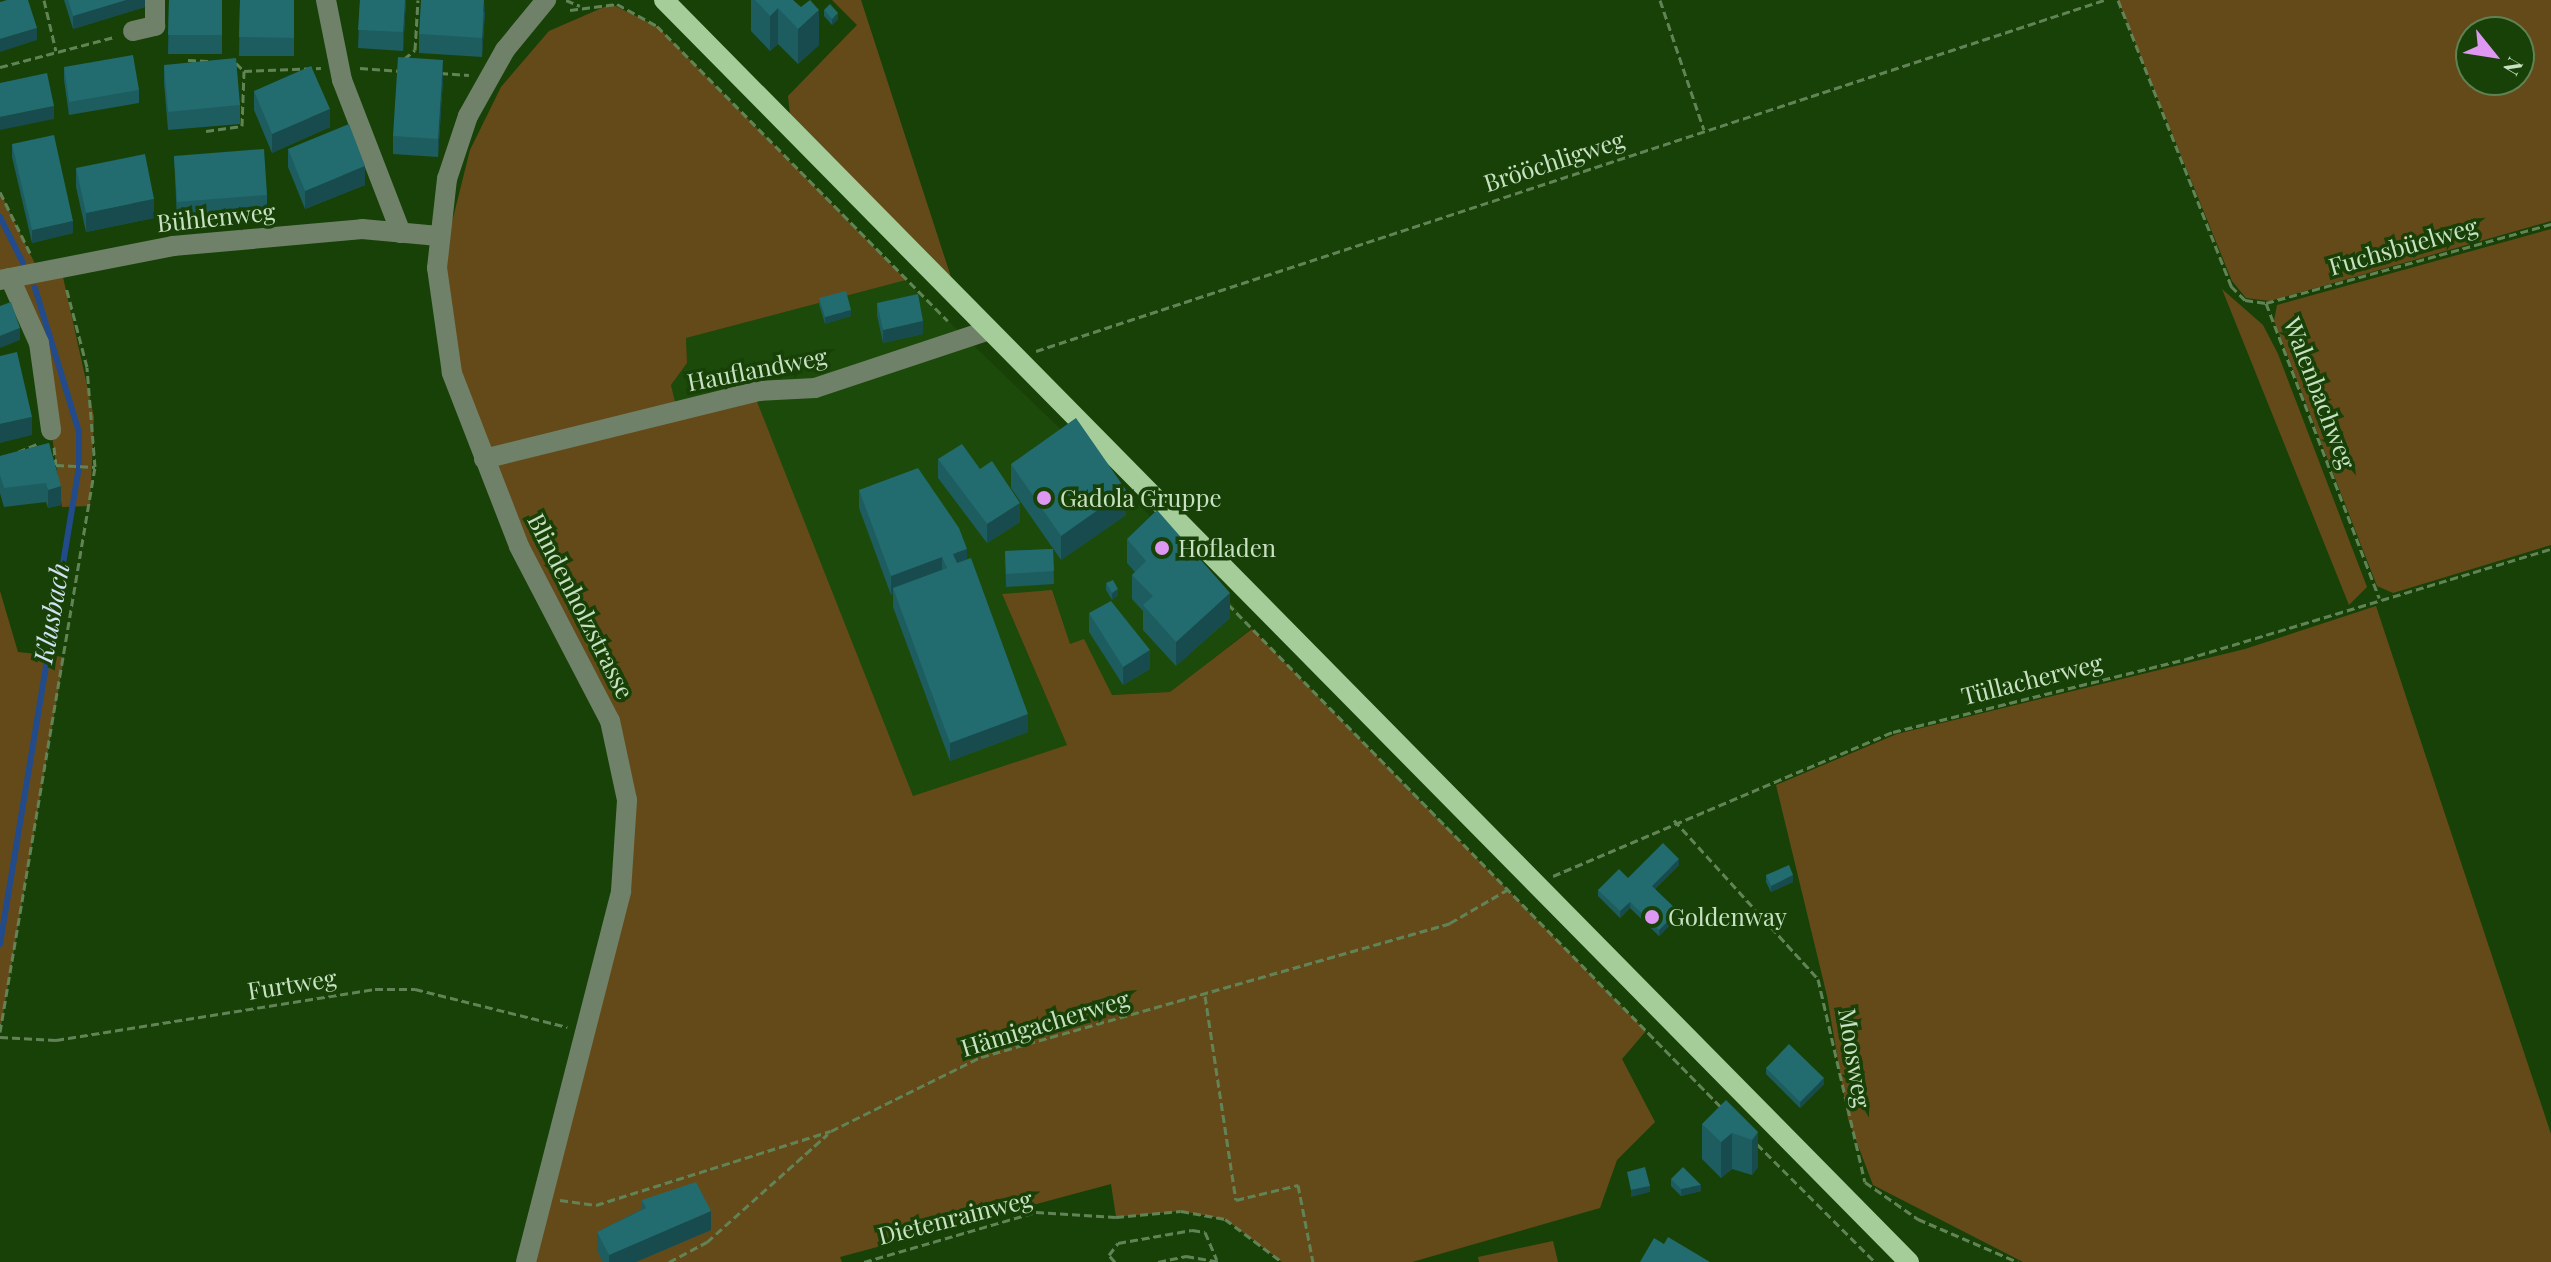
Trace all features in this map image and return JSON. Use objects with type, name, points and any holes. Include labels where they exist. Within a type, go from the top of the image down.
[{"type":"main road","points":[[664,0],[1909,1262]]},
{"type":"street","points":[[133,31],[155,26],[155,0]]},
{"type":"street","points":[[326,0],[339,67],[401,233]]},
{"type":"street","name":"Blindenholzstrasse","points":[[526,1262],[586,1032],[628,844],[621,760],[595,687],[519,546],[484,459],[443,334],[439,236],[456,148],[488,76],[546,0]]},
{"type":"street","name":"Bühlenweg","points":[[5,279],[173,246],[362,229],[439,236]]},
{"type":"street","points":[[5,279],[39,343],[51,430]]},
{"type":"street","name":"Hauflandweg","points":[[484,459],[759,391],[815,388],[969,341],[989,330]]},
{"type":"path","points":[[44,0],[56,52]]},
{"type":"path","points":[[403,71],[415,50],[418,0]]},
{"type":"path","points":[[566,0],[583,7]]},
{"type":"path","points":[[1660,0],[1704,130]]},
{"type":"path","name":"Brööchligweg","points":[[1016,357],[2104,0]]},
{"type":"path","name":"Walenbachweg","points":[[2118,0],[2231,286],[2245,300],[2266,303],[2379,598]]},
{"type":"path","points":[[570,10],[617,4],[657,26],[969,341]]},
{"type":"path","points":[[0,67],[133,31]]},
{"type":"path","points":[[188,60],[216,62]]},
{"type":"path","points":[[206,131],[242,126],[244,63],[230,62]]},
{"type":"path","points":[[244,71],[339,67],[418,72]]},
{"type":"path","points":[[432,73],[488,76]]},
{"type":"path","points":[[0,192],[39,273]]},
{"type":"path","name":"Fuchsbüelweg","points":[[2266,303],[2551,224]]},
{"type":"path","points":[[0,1035],[95,467],[87,367],[61,268]]},
{"type":"path","points":[[14,454],[51,430]]},
{"type":"path","points":[[56,465],[95,467]]},
{"type":"path","name":"Tüllacherweg","points":[[1507,889],[1893,732],[2186,659],[2379,598],[2551,549]]},
{"type":"path","points":[[1220,595],[1727,1113]]},
{"type":"path","name":"Moosweg","points":[[1674,820],[1818,979],[1865,1182],[1918,1219],[2018,1262]]},
{"type":"path","name":"Hämigacherweg","points":[[544,1196],[596,1205],[831,1131],[981,1057],[1205,996],[1472,913],[1507,889]]},
{"type":"path","name":"Furtweg","points":[[0,1035],[56,1040],[375,989],[415,989],[586,1032]]},
{"type":"path","points":[[1205,996],[1236,1200],[1298,1185],[1313,1262]]},
{"type":"path","points":[[669,1262],[707,1242],[831,1131]]},
{"type":"path","points":[[1747,1134],[1875,1262]]},
{"type":"path","name":"Dietenrainweg","points":[[864,1262],[1036,1212],[1116,1217],[1181,1211],[1225,1219],[1282,1262]]},
{"type":"path","points":[[1115,1262],[1109,1255],[1118,1243],[1192,1230],[1210,1239],[1218,1261],[1158,1262]]},
{"type":"shaded area","points":[[832,0],[861,0],[951,277],[790,114],[788,96],[857,25]]},
{"type":"shaded area","points":[[2118,0],[2551,0],[2551,221],[2270,301],[2246,298],[2232,281]]},
{"type":"shaded area","points":[[611,4],[657,26],[906,280],[686,338],[687,363],[671,385],[676,406],[750,384],[913,796],[1067,745],[1002,594],[1052,590],[1070,644],[1084,639],[1112,695],[1170,692],[1252,629],[1646,1031],[1622,1059],[1655,1122],[1617,1160],[1600,1208],[1412,1262],[1282,1262],[1225,1219],[1181,1211],[1116,1217],[1111,1184],[840,1257],[842,1262],[526,1262],[621,891],[621,760],[545,594],[443,334],[449,234],[470,150],[501,87],[549,31]]},
{"type":"shaded area","points":[[0,192],[39,272],[61,268],[94,417],[90,506],[62,507],[39,343],[0,280]]},
{"type":"shaded area","points":[[2551,229],[2551,545],[2393,593],[2377,586],[2274,321],[2277,305]]},
{"type":"shaded area","points":[[906,280],[1197,561],[1252,628],[1170,692],[1111,695],[1084,640],[1070,644],[1002,595],[1067,745],[913,796],[750,385],[676,407],[671,385],[687,363],[686,338]]},
{"type":"shaded area","points":[[2222,289],[2263,325],[2278,354],[2367,587],[2349,605]]},
{"type":"shaded area","points":[[0,591],[18,652],[64,657],[0,1032]]},
{"type":"shaded area","points":[[2376,606],[2551,1134],[2551,1262],[2023,1262],[1873,1185],[1848,1119],[1827,996],[1776,785],[1897,734],[2245,649]]},
{"type":"shaded area","points":[[1553,1241],[1558,1262],[1479,1262],[1478,1257]]},
{"type":"building","points":[[28,0],[37,28],[0,39],[0,2]]},
{"type":"building","points":[[68,0],[126,0],[73,16]]},
{"type":"building","points":[[169,0],[222,0],[222,35],[168,35]]},
{"type":"building","points":[[240,0],[294,0],[294,38],[239,37]]},
{"type":"building","points":[[360,0],[405,0],[403,32],[358,30]]},
{"type":"building","points":[[421,0],[484,0],[482,38],[419,34]]},
{"type":"building","points":[[755,0],[793,0],[801,7],[810,0],[819,10],[798,29],[778,8],[770,16]]},
{"type":"building","points":[[830,4],[838,13],[832,19],[824,10]]},
{"type":"building","points":[[133,55],[139,90],[69,102],[64,67]]},
{"type":"building","points":[[398,57],[443,60],[438,139],[393,136]]},
{"type":"building","points":[[236,58],[240,105],[168,112],[164,65]]},
{"type":"building","points":[[311,66],[330,109],[272,134],[254,91]]},
{"type":"building","points":[[47,73],[54,106],[0,117],[0,83]]},
{"type":"building","points":[[349,124],[365,166],[305,191],[288,149]]},
{"type":"building","points":[[54,135],[73,221],[32,230],[12,144]]},
{"type":"building","points":[[264,149],[267,195],[177,202],[174,156]]},
{"type":"building","points":[[145,154],[154,199],[86,213],[76,168]]},
{"type":"building","points":[[846,291],[851,310],[825,317],[819,298]]},
{"type":"building","points":[[918,294],[923,321],[883,330],[877,303]]},
{"type":"building","points":[[11,302],[20,328],[0,336],[0,306]]},
{"type":"building","points":[[17,352],[32,417],[0,424],[0,356]]},
{"type":"building","points":[[1076,418],[1126,490],[1061,536],[1011,464]]},
{"type":"building","points":[[49,443],[61,486],[48,490],[46,483],[4,488],[0,456]]},
{"type":"building","points":[[962,444],[980,469],[992,461],[1020,503],[987,524],[938,459]]},
{"type":"building","points":[[918,468],[959,528],[967,549],[953,554],[957,563],[971,558],[1028,714],[950,743],[893,588],[947,568],[942,557],[891,576],[859,490]]},
{"type":"building","points":[[1157,510],[1230,593],[1176,642],[1143,605],[1153,596],[1132,575],[1146,561],[1127,539]]},
{"type":"building","points":[[1053,549],[1054,571],[1006,574],[1005,551]]},
{"type":"building","points":[[1113,580],[1118,589],[1112,593],[1106,583]]},
{"type":"building","points":[[1111,601],[1150,650],[1123,667],[1089,613]]},
{"type":"building","points":[[1663,843],[1679,859],[1652,886],[1678,911],[1659,930],[1630,902],[1620,911],[1598,890],[1619,869],[1628,878]]},
{"type":"building","points":[[1789,865],[1793,875],[1771,886],[1766,875]]},
{"type":"building","points":[[1789,1044],[1824,1078],[1800,1102],[1766,1068]]},
{"type":"building","points":[[1726,1100],[1758,1132],[1752,1140],[1732,1133],[1721,1142],[1702,1124]]},
{"type":"building","points":[[1645,1167],[1650,1186],[1631,1190],[1627,1172]]},
{"type":"building","points":[[1683,1167],[1701,1185],[1681,1189],[1671,1179]]},
{"type":"building","points":[[696,1182],[711,1211],[609,1255],[597,1232],[646,1208],[642,1200]]},
{"type":"building","points":[[1668,1237],[1710,1262],[1640,1262],[1654,1238],[1664,1244]]},
{"type":"waterway","name":"Klusbach","points":[[0,217],[23,263]]},
{"type":"waterway","name":"Klusbach","points":[[0,944],[79,467],[79,432],[35,288]]},
{"type":"place","name":"Gadola Gruppe","points":[[1044,498]]},
{"type":"place","name":"Hofladen","points":[[1162,548]]},
{"type":"place","name":"Goldenway","points":[[1652,917]]}]
